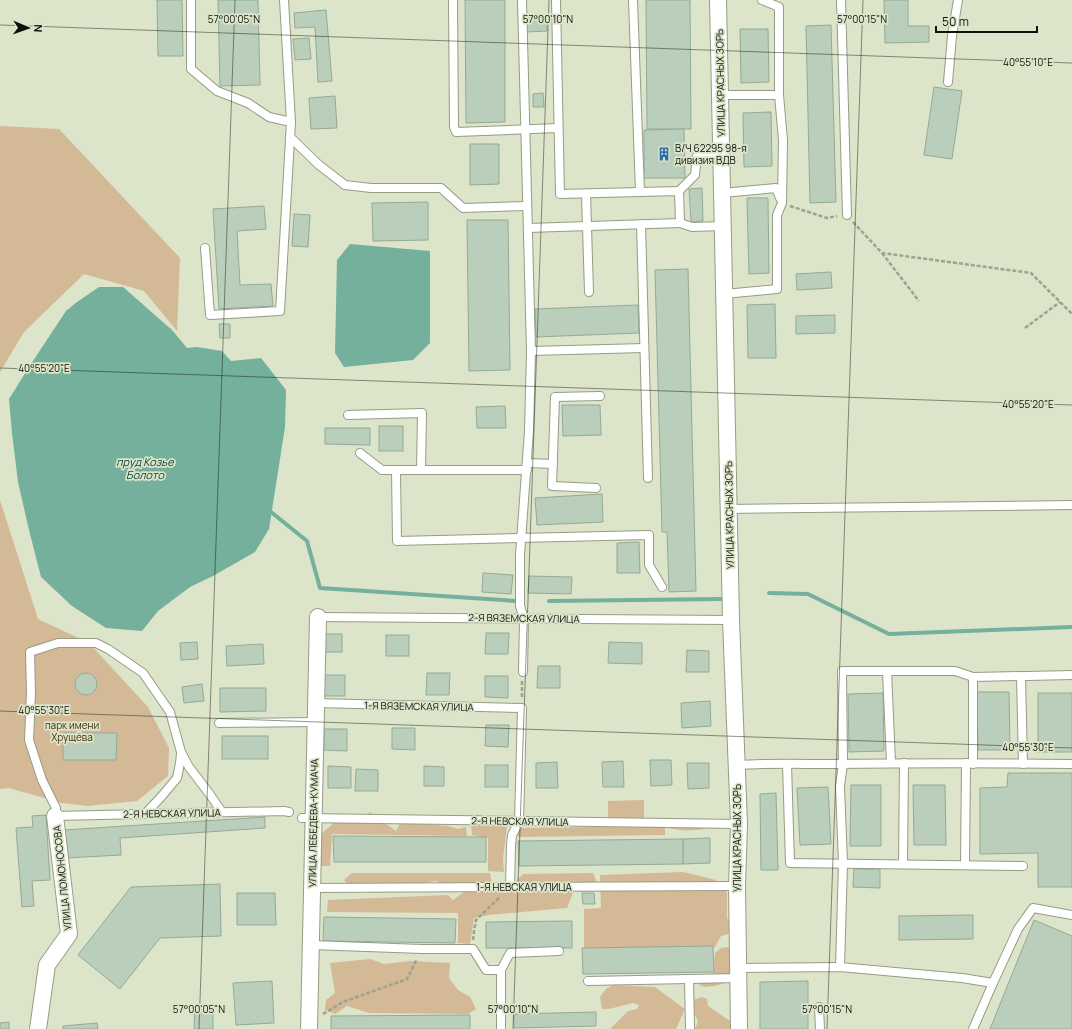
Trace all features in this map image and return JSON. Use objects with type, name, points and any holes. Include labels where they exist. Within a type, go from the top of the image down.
[{"type":"street","name":"УЛИЦА КРАСНЫХ ЗОРЬ","points":[[718,0],[731,620],[739,824],[736,886],[739,1029]]},
{"type":"street","name":"УЛИЦА ЛЕБЕДЕВА-КУМАЧА","points":[[309,1026],[312,888],[308,818],[316,703],[318,617]]},
{"type":"street","name":"УЛИЦА ЛОМОНОСОВА","points":[[38,1029],[47,965],[69,934],[55,816]]},
{"type":"lane","points":[[191,0],[191,69],[217,91],[248,103],[269,118],[291,122]]},
{"type":"lane","points":[[204,248],[210,315],[280,311],[291,122],[284,0]]},
{"type":"lane","points":[[453,0],[454,127],[456,132],[558,128]]},
{"type":"lane","points":[[522,0],[531,351],[529,431],[520,555],[520,606],[524,618],[523,672]]},
{"type":"lane","points":[[556,0],[560,194],[679,191],[695,175],[697,156],[721,157]]},
{"type":"lane","points":[[633,0],[640,192]]},
{"type":"lane","points":[[724,294],[777,289],[777,215],[782,203],[783,140],[779,95],[778,7],[762,0]]},
{"type":"lane","points":[[841,0],[847,215]]},
{"type":"lane","points":[[948,82],[952,36],[958,0]]},
{"type":"lane","points":[[720,95],[779,95]]},
{"type":"lane","points":[[290,137],[319,165],[345,185],[371,188],[441,188],[463,208],[527,206]]},
{"type":"lane","points":[[722,193],[776,188],[782,203]]},
{"type":"lane","points":[[679,191],[680,223]]},
{"type":"lane","points":[[586,194],[589,292]]},
{"type":"lane","points":[[528,228],[680,223],[692,227],[723,226]]},
{"type":"lane","points":[[641,224],[648,478]]},
{"type":"lane","points":[[531,351],[644,348]]},
{"type":"lane","points":[[596,488],[552,486],[555,397],[600,396]]},
{"type":"lane","points":[[348,415],[422,413],[421,470]]},
{"type":"lane","points":[[360,453],[382,470],[527,467],[553,464]]},
{"type":"lane","points":[[396,470],[396,541],[649,535],[649,565],[662,587]]},
{"type":"lane","points":[[729,508],[1072,505]]},
{"type":"lane","name":"2-Я ВЯЗЕМСКАЯ УЛИЦА","points":[[318,617],[731,620]]},
{"type":"lane","points":[[55,816],[56,808],[42,780],[29,740],[31,692],[30,652],[58,642],[96,643],[108,649],[143,673],[170,712],[181,752],[189,767],[222,812]]},
{"type":"lane","points":[[840,967],[843,863],[840,786],[843,764],[842,671],[955,671],[973,677],[1072,675]]},
{"type":"lane","points":[[886,671],[890,763]]},
{"type":"lane","points":[[1021,676],[1023,764]]},
{"type":"lane","points":[[965,865],[973,677]]},
{"type":"lane","name":"1-Я ВЯЗЕМСКАЯ УЛИЦА","points":[[316,703],[522,708]]},
{"type":"lane","points":[[510,887],[512,836],[519,822],[522,708]]},
{"type":"lane","points":[[219,723],[315,722]]},
{"type":"lane","points":[[144,814],[177,778],[181,752]]},
{"type":"lane","points":[[737,765],[766,763],[1072,764]]},
{"type":"lane","points":[[903,864],[904,763]]},
{"type":"lane","points":[[787,764],[790,863],[1023,866]]},
{"type":"lane","name":"2-Я НЕВСКАЯ УЛИЦА","points":[[55,816],[289,812]]},
{"type":"lane","name":"2-Я НЕВСКАЯ УЛИЦА","points":[[308,818],[739,824]]},
{"type":"lane","name":"1-Я НЕВСКАЯ УЛИЦА","points":[[312,888],[736,886]]},
{"type":"lane","points":[[974,1029],[1018,928],[1033,908],[1072,915]]},
{"type":"lane","points":[[311,945],[422,949],[473,949],[486,970],[501,970]]},
{"type":"lane","points":[[501,1029],[501,970],[510,953],[559,951]]},
{"type":"lane","points":[[588,981],[689,979],[738,973],[840,967],[962,978],[993,983]]},
{"type":"lane","points":[[689,979],[690,1029]]},
{"type":"lane","points":[[819,1007],[820,1029]]},
{"type":"path","points":[[782,203],[827,218],[847,215],[882,253],[919,301]]},
{"type":"path","points":[[882,253],[1031,273],[1072,314]]},
{"type":"path","points":[[1025,328],[1060,302]]},
{"type":"path","points":[[522,708],[523,672]]},
{"type":"path","points":[[473,949],[476,920],[510,887]]},
{"type":"path","points":[[309,1026],[343,1002],[406,979],[422,949]]},
{"type":"green space","points":[[0,126],[59,129],[180,258],[177,331],[144,291],[84,274],[24,332],[0,372]]},
{"type":"green space","name":"парк имени Хрущёва","points":[[0,500],[38,619],[89,643],[148,707],[169,748],[168,776],[137,801],[87,806],[62,803],[9,788],[0,789]]},
{"type":"green space","points":[[644,800],[644,819],[608,820],[608,801]]},
{"type":"green space","points":[[370,812],[396,831],[400,823],[395,816],[408,815],[416,823],[448,826],[458,829],[466,827],[467,836],[332,834],[330,866],[315,866],[320,835],[336,821],[363,818]]},
{"type":"green space","points":[[478,815],[490,820],[484,825],[507,825],[503,859],[504,872],[488,871],[488,838],[472,835],[470,816]]},
{"type":"green space","points":[[669,823],[703,823],[705,829],[673,829],[668,828]]},
{"type":"green space","points":[[665,826],[665,835],[518,837],[518,828]]},
{"type":"green space","points":[[683,872],[716,880],[727,893],[727,918],[730,923],[730,933],[721,936],[715,947],[584,949],[584,909],[601,908],[600,875]]},
{"type":"green space","points":[[352,873],[490,873],[493,891],[575,888],[567,908],[489,915],[474,918],[470,944],[458,943],[458,913],[327,912],[328,900],[448,895],[453,900],[467,890],[463,882],[449,885],[435,881],[418,884],[396,883],[363,889],[351,888],[344,880]]},
{"type":"green space","points":[[593,873],[597,882],[590,889],[579,887],[573,882],[518,885],[517,880],[523,874]]},
{"type":"green space","points":[[728,947],[731,951],[733,969],[722,984],[705,987],[699,985],[703,980],[713,979],[715,953],[721,948]]},
{"type":"green space","points":[[370,959],[384,964],[411,961],[450,963],[449,978],[458,990],[470,997],[476,1009],[468,1014],[369,1013],[347,1006],[335,1014],[325,1010],[326,1000],[335,993],[330,963]]},
{"type":"green space","points":[[613,985],[655,987],[685,1009],[676,1029],[610,1029],[628,1011],[637,1009],[639,1005],[633,1003],[609,1009],[602,1009],[600,997],[606,989]]},
{"type":"green space","points":[[702,997],[707,999],[708,1006],[730,1021],[733,1029],[694,1029],[698,1021],[691,1008],[693,1000]]},
{"type":"water","points":[[350,244],[430,251],[430,343],[413,360],[344,367],[335,353],[337,260]]},
{"type":"water","name":"пруд Козье Болото","points":[[99,287],[123,287],[172,330],[187,348],[197,347],[222,351],[231,361],[261,358],[286,390],[285,427],[269,529],[255,552],[213,576],[190,587],[158,611],[142,631],[106,628],[72,606],[41,577],[18,482],[9,399],[66,311]]},
{"type":"building","points":[[157,0],[182,0],[183,56],[158,56]]},
{"type":"building","points":[[218,0],[258,0],[260,85],[220,86]]},
{"type":"building","points":[[465,0],[505,0],[505,122],[466,123]]},
{"type":"building","points":[[646,0],[690,0],[691,129],[647,129]]},
{"type":"building","points":[[884,0],[908,0],[908,26],[929,26],[929,42],[885,43]]},
{"type":"building","points":[[326,10],[332,81],[318,82],[315,27],[295,28],[294,13]]},
{"type":"building","points":[[546,16],[547,31],[526,32],[525,18]]},
{"type":"building","points":[[831,25],[836,202],[810,203],[806,26]]},
{"type":"building","points":[[740,29],[768,29],[769,82],[741,83]]},
{"type":"building","points":[[309,38],[311,59],[295,60],[293,39]]},
{"type":"building","points":[[934,87],[962,91],[952,159],[924,155]]},
{"type":"building","points":[[543,93],[544,107],[533,107],[533,94]]},
{"type":"building","points":[[335,96],[337,128],[311,129],[309,98]]},
{"type":"building","points":[[771,112],[772,166],[744,167],[743,113]]},
{"type":"building","name":"В/Ч 62295 98-я дивизия ВДВ","points":[[684,129],[685,178],[644,178],[644,130]]},
{"type":"building","points":[[470,144],[499,144],[499,184],[470,185]]},
{"type":"building","points":[[702,188],[703,221],[691,222],[689,189]]},
{"type":"building","points":[[747,198],[768,198],[769,273],[749,274]]},
{"type":"building","points":[[428,202],[428,240],[373,241],[372,203]]},
{"type":"building","points":[[264,206],[266,229],[237,231],[240,285],[271,284],[273,306],[219,309],[213,209]]},
{"type":"building","points":[[294,214],[310,215],[308,247],[292,246]]},
{"type":"building","points":[[467,220],[508,220],[510,370],[469,371]]},
{"type":"building","points":[[688,269],[696,591],[669,592],[667,532],[662,532],[655,270]]},
{"type":"building","points":[[831,272],[832,288],[797,290],[796,274]]},
{"type":"building","points":[[775,304],[776,358],[748,358],[747,305]]},
{"type":"building","points":[[638,305],[639,333],[536,337],[535,309]]},
{"type":"building","points":[[835,315],[835,333],[796,334],[796,316]]},
{"type":"building","points":[[219,324],[230,324],[230,338],[220,338]]},
{"type":"building","points":[[562,405],[600,405],[601,435],[563,436]]},
{"type":"building","points":[[505,406],[506,428],[477,428],[476,407]]},
{"type":"building","points":[[379,426],[403,426],[403,451],[379,451]]},
{"type":"building","points":[[325,428],[370,428],[370,445],[325,444]]},
{"type":"building","points":[[602,494],[603,522],[537,525],[535,498]]},
{"type":"building","points":[[639,542],[640,573],[617,573],[617,543]]},
{"type":"building","points":[[483,573],[513,575],[511,594],[482,592]]},
{"type":"building","points":[[529,576],[572,577],[571,594],[528,593]]},
{"type":"building","points":[[486,633],[509,633],[508,654],[485,654]]},
{"type":"building","points":[[323,634],[342,634],[342,652],[323,652]]},
{"type":"building","points":[[386,635],[409,635],[409,656],[386,656]]},
{"type":"building","points":[[197,642],[198,659],[181,660],[180,643]]},
{"type":"building","points":[[609,642],[642,643],[642,664],[608,663]]},
{"type":"building","points":[[263,644],[264,664],[227,666],[226,646]]},
{"type":"building","points":[[687,650],[709,651],[709,672],[686,672]]},
{"type":"building","points":[[538,666],[560,666],[560,688],[537,688]]},
{"type":"building","points":[[86,673],[94,676],[97,684],[94,692],[86,695],[78,692],[75,684],[78,676]]},
{"type":"building","points":[[427,673],[450,673],[449,695],[426,695]]},
{"type":"building","points":[[322,675],[345,675],[345,696],[322,696]]},
{"type":"building","points":[[485,676],[508,676],[508,698],[485,697]]},
{"type":"building","points":[[202,684],[204,701],[184,703],[182,687]]},
{"type":"building","points":[[220,688],[266,688],[266,711],[220,712]]},
{"type":"building","points":[[977,692],[1009,692],[1010,750],[978,750]]},
{"type":"building","points":[[883,693],[884,751],[849,752],[848,694]]},
{"type":"building","points":[[1038,693],[1072,693],[1072,752],[1038,752]]},
{"type":"building","points":[[710,701],[711,726],[682,728],[681,703]]},
{"type":"building","points":[[486,725],[509,725],[508,747],[485,746]]},
{"type":"building","points":[[392,728],[415,728],[415,750],[392,749]]},
{"type":"building","points":[[324,729],[347,729],[347,751],[324,750]]},
{"type":"building","points":[[63,733],[117,733],[116,760],[63,760]]},
{"type":"building","points":[[222,736],[268,736],[268,759],[222,759]]},
{"type":"building","points":[[650,760],[671,760],[672,785],[651,786]]},
{"type":"building","points":[[623,761],[624,787],[603,787],[602,762]]},
{"type":"building","points":[[557,762],[558,788],[536,788],[536,763]]},
{"type":"building","points":[[687,763],[709,763],[709,788],[688,789]]},
{"type":"building","points":[[485,765],[508,765],[508,787],[485,787]]},
{"type":"building","points":[[328,766],[351,767],[351,788],[328,788]]},
{"type":"building","points":[[424,766],[444,767],[444,786],[424,786]]},
{"type":"building","points":[[356,769],[378,770],[378,791],[355,791]]},
{"type":"building","points":[[1008,773],[1072,773],[1072,887],[1038,887],[1038,853],[980,854],[980,788],[1007,787]]},
{"type":"building","points":[[851,785],[881,785],[881,846],[850,846]]},
{"type":"building","points":[[913,785],[945,785],[946,845],[914,845]]},
{"type":"building","points":[[828,787],[831,844],[800,845],[797,788]]},
{"type":"building","points":[[776,793],[778,870],[761,870],[760,794]]},
{"type":"building","points":[[46,815],[50,880],[32,881],[34,906],[22,907],[16,828],[33,827],[32,816]]},
{"type":"building","points":[[265,817],[265,828],[120,838],[121,855],[66,858],[64,830]]},
{"type":"building","points":[[333,836],[486,837],[486,862],[334,862]]},
{"type":"building","points":[[710,838],[710,863],[683,864],[683,839]]},
{"type":"building","points":[[683,839],[683,864],[519,866],[518,841]]},
{"type":"building","points":[[854,869],[880,869],[880,888],[853,887]]},
{"type":"building","points":[[220,884],[221,936],[160,938],[120,989],[78,955],[131,887]]},
{"type":"building","points":[[237,893],[275,893],[276,925],[237,925]]},
{"type":"building","points":[[582,893],[594,893],[595,904],[583,904]]},
{"type":"building","points":[[973,915],[973,939],[899,940],[899,916]]},
{"type":"building","points":[[324,917],[456,919],[455,943],[323,941]]},
{"type":"building","points":[[1034,920],[1072,936],[1072,1029],[990,1029]]},
{"type":"building","points":[[572,921],[572,948],[486,948],[486,922]]},
{"type":"building","points":[[713,946],[714,972],[583,974],[582,948]]},
{"type":"building","points":[[272,981],[274,1023],[236,1025],[233,983]]},
{"type":"building","points":[[808,981],[808,1029],[760,1029],[760,982]]},
{"type":"building","points":[[195,1005],[213,1006],[213,1029],[194,1029]]},
{"type":"building","points":[[596,1012],[596,1026],[514,1028],[514,1014]]},
{"type":"building","points":[[470,1015],[470,1029],[331,1029],[331,1016]]},
{"type":"building","points":[[9,1022],[9,1029],[0,1029],[0,1023]]},
{"type":"building","points":[[97,1023],[98,1029],[63,1029],[63,1026]]},
{"type":"waterway","points":[[271,512],[307,541],[320,588],[516,601]]},
{"type":"waterway","points":[[769,593],[808,594],[889,634],[1072,627]]},
{"type":"waterway","points":[[549,601],[723,599]]},
{"type":"place","name":"В/Ч 62295 98-я дивизия ВДВ","points":[[664,154]]}]
